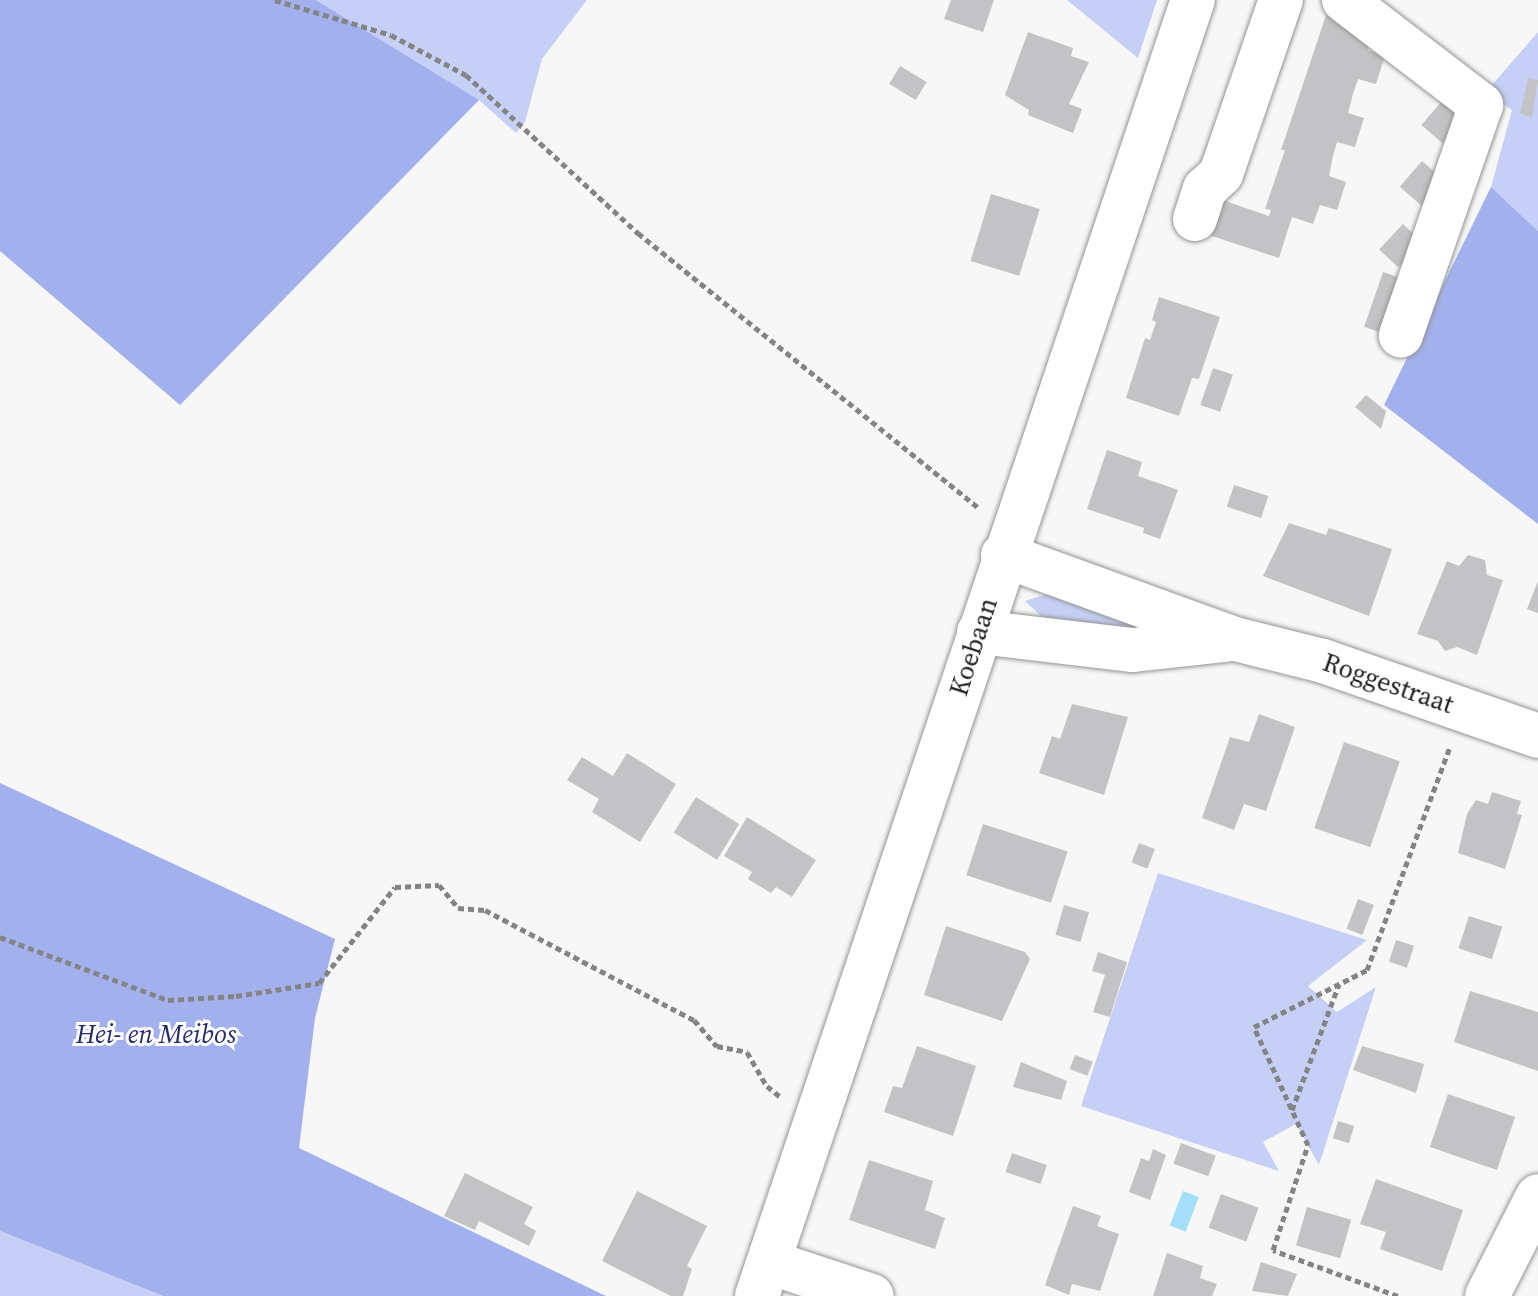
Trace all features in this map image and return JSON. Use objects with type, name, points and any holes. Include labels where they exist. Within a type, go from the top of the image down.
[{"type":"street","name":"Koebaan","points":[[763,1279],[979,632],[997,536],[1193,0]]},
{"type":"street","points":[[1195,219],[1205,189],[1221,174],[1281,0]]},
{"type":"street","points":[[1344,0],[1481,105],[1401,335]]},
{"type":"street","name":"Roggestraat","points":[[997,536],[1235,639],[1323,661],[1538,736]]},
{"type":"street","name":"Roggestraat","points":[[979,632],[1133,650],[1235,639]]},
{"type":"street","points":[[1487,1296],[1538,1196]]},
{"type":"street","points":[[763,1279],[872,1296]]},
{"type":"path","points":[[275,0],[391,35],[466,75],[638,233],[997,536]]},
{"type":"path","points":[[1398,1296],[1273,1250],[1308,1145],[1254,1027],[1367,970],[1453,738]]},
{"type":"path","points":[[0,937],[168,1000],[236,996],[319,983],[395,887],[439,885],[458,908],[485,910],[694,1020],[717,1046],[747,1052],[767,1086],[791,1105]]},
{"type":"path","points":[[1292,1111],[1339,983]]},
{"type":"shaded area","points":[[316,0],[587,0],[542,59],[525,122],[516,133],[479,100]]},
{"type":"shaded area","points":[[1067,0],[1157,0],[1138,58]]},
{"type":"shaded area","points":[[1538,32],[1538,231],[1491,187],[1512,110],[1486,92]]},
{"type":"shaded area","points":[[1060,590],[1157,636],[1045,620],[1025,601]]},
{"type":"shaded area","points":[[1158,873],[1367,940],[1308,986],[1337,1012],[1376,987],[1319,1165],[1296,1124],[1263,1142],[1279,1171],[1081,1106]]},
{"type":"shaded area","points":[[1183,1191],[1199,1197],[1186,1232],[1170,1226]]},
{"type":"shaded area","points":[[0,1231],[163,1296],[0,1296]]},
{"type":"green space","points":[[0,0],[316,0],[479,100],[180,405],[0,251]]},
{"type":"green space","points":[[1491,187],[1538,231],[1538,524],[1384,405]]},
{"type":"green space","name":"Hei- en Meibos","points":[[0,783],[335,939],[315,1018],[299,1148],[606,1296],[163,1296],[0,1231]]},
{"type":"building","points":[[951,0],[994,0],[983,32],[944,19]]},
{"type":"building","points":[[1326,15],[1374,31],[1368,50],[1385,56],[1376,84],[1358,79],[1353,94],[1348,113],[1364,118],[1355,147],[1337,142],[1329,176],[1346,182],[1337,210],[1320,205],[1313,224],[1292,217],[1279,258],[1206,234],[1219,199],[1269,216],[1271,210],[1265,209],[1285,150],[1281,150]]},
{"type":"building","points":[[1028,32],[1073,48],[1071,56],[1089,62],[1069,104],[1082,109],[1073,133],[1028,115],[1029,110],[1005,95]]},
{"type":"building","points":[[900,66],[927,82],[916,100],[889,84]]},
{"type":"building","points":[[1528,78],[1538,80],[1532,117],[1520,114]]},
{"type":"building","points":[[1443,100],[1464,118],[1442,143],[1421,125]]},
{"type":"building","points":[[1422,161],[1443,179],[1421,205],[1400,187]]},
{"type":"building","points":[[991,194],[1040,209],[1019,276],[971,261]]},
{"type":"building","points":[[1403,224],[1422,242],[1398,267],[1379,250]]},
{"type":"building","points":[[1383,272],[1409,281],[1391,336],[1364,327]]},
{"type":"building","points":[[1159,297],[1220,317],[1199,379],[1192,378],[1179,416],[1126,398],[1145,338],[1150,340],[1156,322],[1152,320]]},
{"type":"building","points":[[1213,368],[1233,375],[1220,412],[1200,405]]},
{"type":"building","points":[[1366,395],[1386,411],[1381,429],[1355,407]]},
{"type":"building","points":[[1107,450],[1142,462],[1138,476],[1178,490],[1160,539],[1143,533],[1144,528],[1087,509]]},
{"type":"building","points":[[1234,485],[1268,496],[1261,518],[1227,507]]},
{"type":"building","points":[[1289,523],[1326,535],[1329,528],[1392,549],[1369,616],[1263,576]]},
{"type":"building","points":[[1468,555],[1485,560],[1487,575],[1503,580],[1477,655],[1457,647],[1445,651],[1438,641],[1417,634],[1447,561],[1459,566]]},
{"type":"building","points":[[1538,581],[1538,613],[1527,609]]},
{"type":"building","points":[[1072,704],[1128,717],[1104,795],[1039,773],[1052,736],[1060,739]]},
{"type":"building","points":[[1259,714],[1295,727],[1266,811],[1244,804],[1234,830],[1202,818],[1230,737],[1249,742]]},
{"type":"building","points":[[1344,742],[1400,761],[1370,847],[1314,828]]},
{"type":"building","points":[[627,753],[676,784],[640,842],[592,812],[599,799],[567,780],[582,757],[613,776]]},
{"type":"building","points":[[1492,792],[1521,801],[1517,814],[1522,815],[1505,869],[1458,853],[1467,814],[1476,800],[1488,804]]},
{"type":"building","points":[[696,797],[739,824],[717,860],[674,833]]},
{"type":"building","points":[[747,817],[816,860],[792,897],[776,887],[771,893],[748,879],[752,872],[724,856]]},
{"type":"building","points":[[983,824],[1068,852],[1051,903],[966,875]]},
{"type":"building","points":[[1139,843],[1155,849],[1147,869],[1131,863]]},
{"type":"building","points":[[1358,899],[1374,905],[1362,935],[1347,929]]},
{"type":"building","points":[[1064,905],[1089,912],[1080,942],[1055,935]]},
{"type":"building","points":[[1469,916],[1502,927],[1492,959],[1458,948]]},
{"type":"building","points":[[946,926],[1025,952],[1030,959],[1002,1021],[924,995]]},
{"type":"building","points":[[1396,940],[1414,946],[1407,968],[1389,962]]},
{"type":"building","points":[[1098,952],[1127,962],[1110,1017],[1093,1012],[1105,975],[1092,971]]},
{"type":"building","points":[[1470,991],[1538,1012],[1538,1071],[1454,1042]]},
{"type":"building","points":[[917,1046],[976,1066],[953,1136],[884,1112],[893,1086],[902,1088]]},
{"type":"building","points":[[1362,1046],[1424,1064],[1416,1093],[1353,1070]]},
{"type":"building","points":[[1075,1055],[1093,1062],[1087,1076],[1070,1069]]},
{"type":"building","points":[[1021,1062],[1067,1081],[1061,1100],[1013,1087]]},
{"type":"building","points":[[1448,1094],[1515,1117],[1497,1170],[1430,1147]]},
{"type":"building","points":[[1338,1121],[1354,1126],[1349,1143],[1333,1138]]},
{"type":"building","points":[[1181,1143],[1216,1156],[1208,1176],[1173,1164]]},
{"type":"building","points":[[1153,1149],[1166,1155],[1150,1200],[1129,1192],[1141,1158],[1149,1161]]},
{"type":"building","points":[[1012,1153],[1047,1165],[1040,1184],[1005,1172]]},
{"type":"building","points":[[869,1160],[933,1181],[925,1210],[945,1218],[935,1249],[849,1220]]},
{"type":"building","points":[[465,1173],[533,1207],[524,1224],[536,1231],[529,1246],[479,1221],[475,1230],[444,1216]]},
{"type":"building","points":[[1376,1179],[1463,1210],[1442,1271],[1380,1249],[1386,1232],[1360,1224]]},
{"type":"building","points":[[637,1191],[707,1226],[687,1266],[692,1269],[683,1296],[671,1296],[602,1261]]},
{"type":"building","points":[[1221,1194],[1259,1208],[1246,1242],[1209,1228]]},
{"type":"building","points":[[1073,1206],[1101,1216],[1097,1226],[1119,1234],[1100,1291],[1072,1284],[1069,1295],[1045,1285]]},
{"type":"building","points":[[1307,1207],[1351,1220],[1340,1258],[1296,1245]]},
{"type":"building","points":[[1167,1253],[1203,1266],[1200,1278],[1217,1284],[1212,1296],[1153,1296]]},
{"type":"building","points":[[1261,1262],[1297,1274],[1288,1296],[1252,1291]]}]
